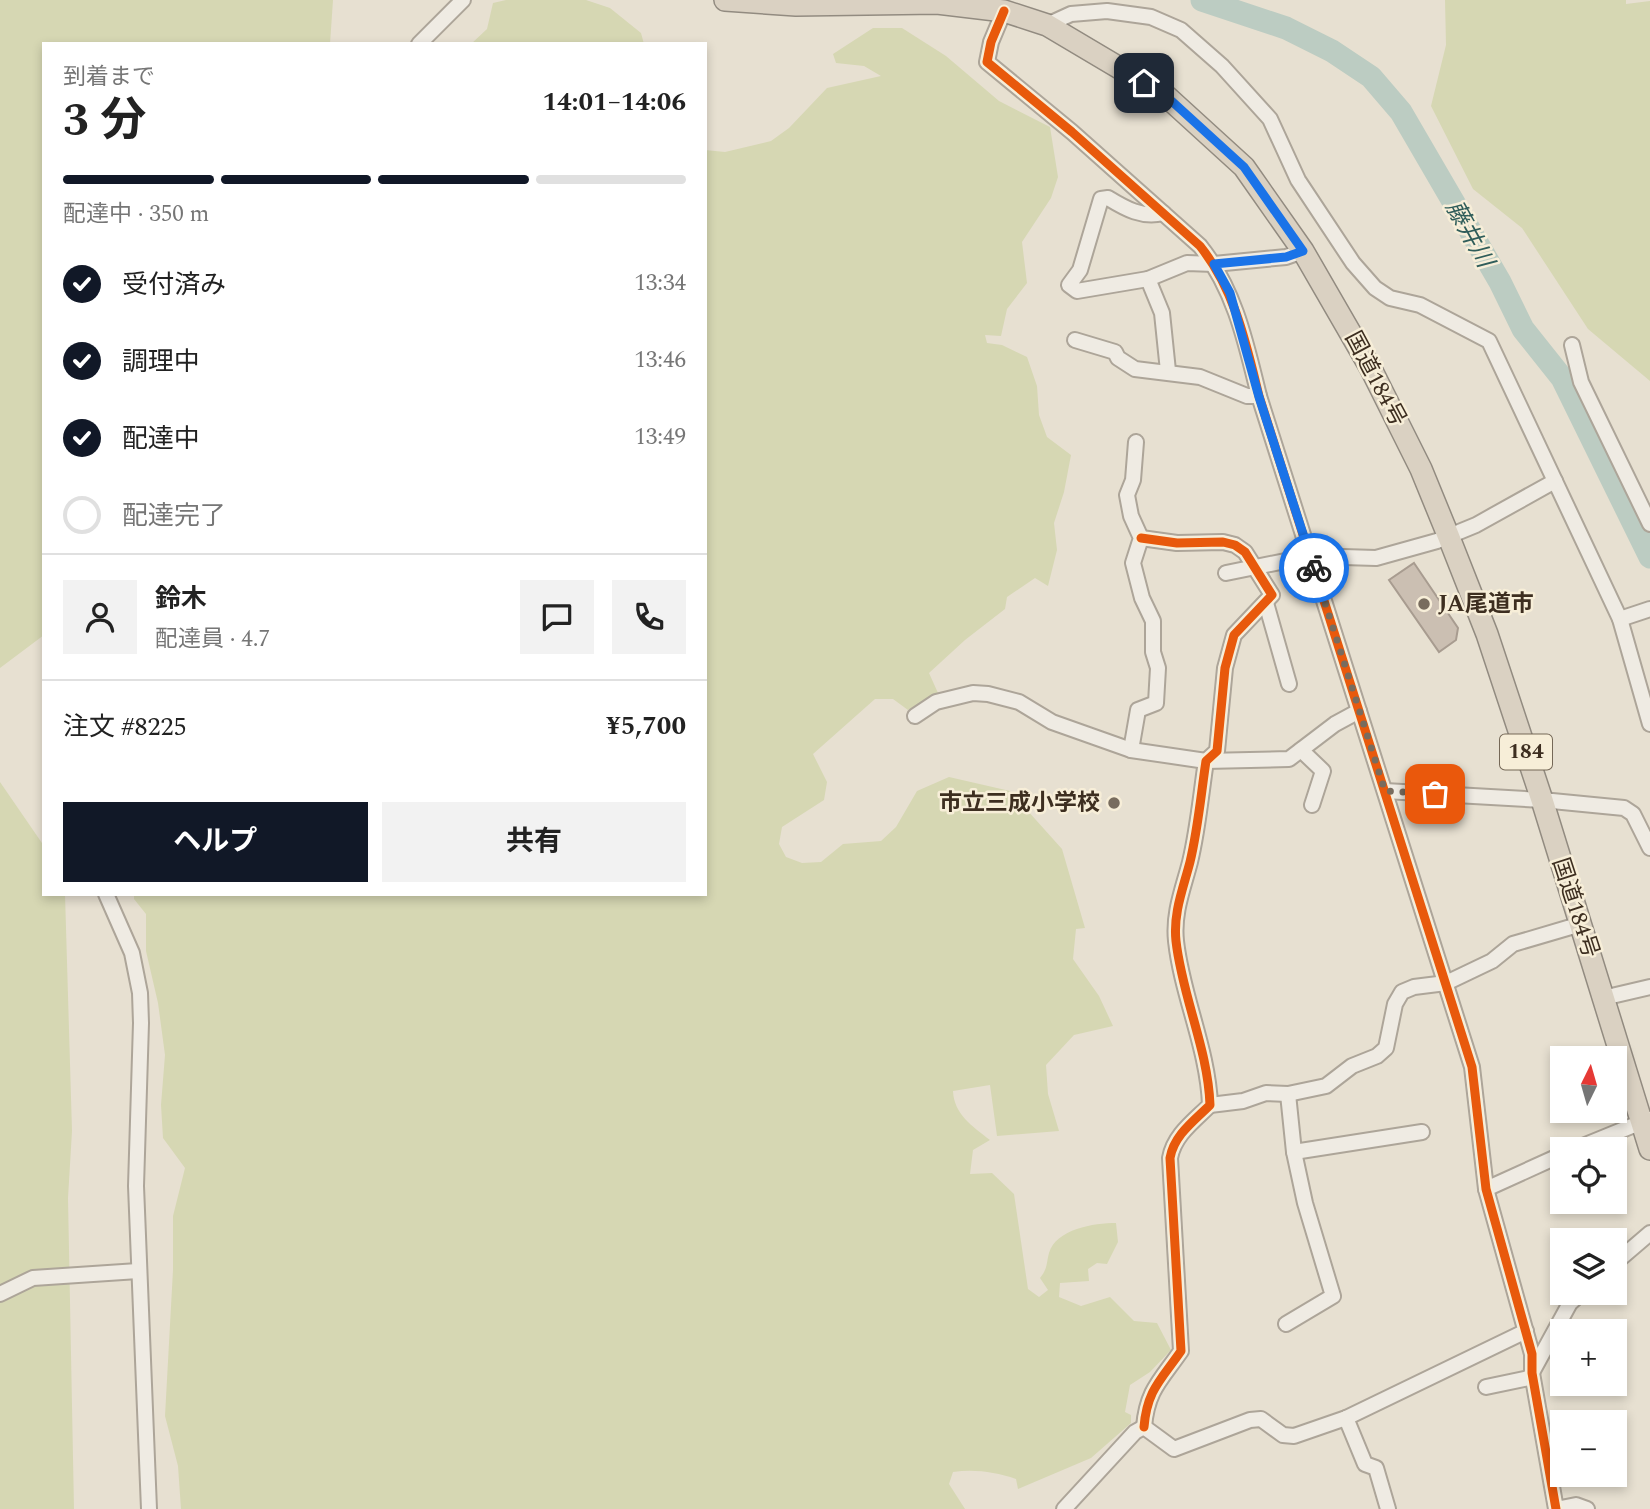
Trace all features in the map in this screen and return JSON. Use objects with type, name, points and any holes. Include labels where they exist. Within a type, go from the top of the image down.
[{"type":"highway","name":"国道184号","points":[[725,0],[796,5],[937,3],[1004,11],[1047,25],[1165,95],[1244,167],[1303,251],[1370,367],[1421,469],[1487,634],[1603,998],[1646,1120],[1650,1149]]},
{"type":"street","points":[[421,42],[463,0]]},
{"type":"street","points":[[1004,11],[991,42],[987,62],[1072,132],[1200,246],[1214,264],[1230,293],[1259,397],[1472,1067],[1486,1189],[1532,1354],[1532,1373],[1556,1509],[1576,1505],[1587,1509]]},
{"type":"street","points":[[1047,25],[1071,14],[1107,11],[1151,17],[1181,30],[1222,66],[1270,119],[1298,180],[1353,263],[1375,288],[1390,298],[1420,305],[1489,341],[1620,619],[1650,724]]},
{"type":"street","points":[[1163,213],[1150,216],[1125,209],[1108,198],[1101,199],[1080,270],[1069,285],[1077,291],[1148,279],[1187,262],[1214,264],[1286,257],[1303,251]]},
{"type":"street","points":[[1148,279],[1162,313],[1168,371]]},
{"type":"street","points":[[1075,340],[1115,352],[1118,358],[1135,369],[1200,377],[1247,396],[1259,397]]},
{"type":"street","points":[[1572,345],[1581,382],[1650,524]]},
{"type":"street","points":[[1131,750],[1138,710],[1156,703],[1158,668],[1153,652],[1153,621],[1142,598],[1133,563],[1140,538],[1131,516],[1127,495],[1133,480],[1136,442]]},
{"type":"street","points":[[1226,573],[1310,556],[1376,558],[1437,541],[1476,525],[1555,481]]},
{"type":"street","points":[[1140,538],[1177,543],[1223,541],[1235,545],[1245,552],[1272,595],[1234,635],[1225,668],[1217,751],[1206,761],[1190,861],[1175,921],[1184,985],[1209,1084],[1210,1105]]},
{"type":"street","points":[[1266,603],[1289,684]]},
{"type":"street","points":[[1620,619],[1650,609]]},
{"type":"street","points":[[915,716],[936,702],[973,693],[988,694],[1019,702],[1052,722],[1131,750],[1206,761],[1289,760],[1335,724],[1359,711]]},
{"type":"street","points":[[1301,750],[1323,771],[1312,805]]},
{"type":"street","points":[[1385,791],[1542,800],[1624,808],[1633,814],[1650,848]]},
{"type":"street","points":[[107,896],[132,953],[140,993],[136,1186],[149,1509]]},
{"type":"street","points":[[1144,1427],[1146,1405],[1160,1379],[1181,1351],[1170,1158],[1172,1145],[1179,1136],[1210,1105],[1243,1101],[1266,1093],[1288,1094],[1326,1086],[1352,1066],[1377,1056],[1385,1048],[1395,1003],[1402,992],[1414,987],[1446,983],[1492,961],[1513,944],[1581,924]]},
{"type":"street","points":[[1603,998],[1650,987]]},
{"type":"street","points":[[1286,1324],[1333,1296],[1305,1203],[1294,1152],[1288,1094]]},
{"type":"street","points":[[1605,1137],[1646,1120]]},
{"type":"street","points":[[1294,1152],[1422,1132]]},
{"type":"street","points":[[1486,1189],[1550,1160]]},
{"type":"street","points":[[1627,1253],[1650,1233]]},
{"type":"street","points":[[0,1294],[33,1278],[138,1272]]},
{"type":"street","points":[[1486,1387],[1529,1378],[1569,1305]]},
{"type":"street","points":[[1144,1427],[1174,1449],[1250,1420],[1261,1419],[1283,1435],[1294,1436],[1346,1418],[1526,1331]]},
{"type":"street","points":[[1346,1418],[1365,1464],[1376,1468],[1388,1509]]},
{"type":"street","points":[[1064,1509],[1135,1432],[1144,1427]]},
{"type":"green space","points":[[0,0],[333,0],[330,42],[42,42],[42,636],[0,668]]},
{"type":"green space","points":[[506,0],[586,0],[610,8],[641,33],[643,42],[473,42],[487,29],[493,3]]},
{"type":"green space","points":[[1445,0],[1626,0],[1626,4],[1650,1],[1650,381],[1588,329],[1522,228],[1473,189],[1431,106],[1446,45]]},
{"type":"green space","points":[[873,28],[902,28],[946,56],[999,101],[1050,127],[1058,177],[1051,198],[1022,242],[1027,283],[1007,309],[1001,336],[985,335],[987,343],[1002,345],[1027,357],[1037,386],[1039,415],[1047,437],[1071,455],[1064,492],[1054,523],[1057,550],[1048,586],[1035,578],[1007,597],[1005,609],[929,673],[938,693],[908,710],[893,699],[875,699],[813,754],[827,782],[824,800],[782,827],[779,844],[786,857],[802,863],[821,862],[843,844],[881,841],[896,827],[917,791],[949,777],[1010,791],[1062,849],[1085,928],[1076,929],[1073,959],[1099,996],[1113,1026],[1074,1035],[1046,1065],[1048,1094],[1059,1131],[997,1136],[990,1085],[953,1091],[960,1113],[990,1140],[973,1150],[970,1174],[992,1173],[1014,1194],[1028,1289],[1039,1297],[1048,1290],[1040,1278],[1046,1269],[1049,1253],[1059,1238],[1087,1226],[1116,1223],[1118,1242],[1107,1264],[1097,1263],[1088,1269],[1089,1281],[1060,1283],[1059,1297],[1081,1306],[1110,1297],[1134,1321],[1157,1323],[1171,1350],[1150,1372],[1130,1385],[1125,1412],[1131,1415],[1131,1423],[1091,1458],[1018,1489],[1016,1479],[977,1471],[953,1472],[949,1484],[965,1509],[181,1509],[178,1466],[165,1416],[173,1270],[173,1216],[185,1168],[163,1138],[161,1105],[165,1055],[158,1003],[146,951],[146,914],[134,896],[707,896],[707,150],[725,152],[771,141],[789,128],[827,88],[881,76],[864,66],[836,63],[833,54]]},
{"type":"green space","points":[[0,782],[42,843],[42,896],[65,896],[72,1131],[68,1198],[74,1509],[0,1509]]},
{"type":"building","name":"JA尾道市","points":[[1414,563],[1458,628],[1456,640],[1439,652],[1389,580]]},
{"type":"waterway","name":"藤井川","points":[[1202,0],[1286,28],[1332,51],[1371,77],[1401,112],[1500,282],[1523,329],[1562,378],[1650,557]]},
{"type":"cycle path","points":[[1004,11],[991,42],[987,62],[1072,132],[1200,246],[1231,299],[1259,396],[1472,1067],[1486,1189],[1532,1354],[1532,1373],[1556,1509]]},
{"type":"cycle path","points":[[1141,538],[1177,543],[1223,542],[1235,545],[1245,552],[1272,595],[1234,635],[1225,668],[1217,751],[1206,761],[1193,850],[1177,911],[1175,931],[1179,962],[1205,1063],[1210,1105],[1180,1135],[1170,1158],[1181,1351],[1152,1394],[1144,1427]]},
{"type":"way so far","points":[[1314,568],[1385,791],[1435,794]]},
{"type":"place","name":"JA尾道市","points":[[1424,604]]},
{"type":"place","name":"市立三成小学校","points":[[1114,803]]},
{"type":"route","points":[[1144,83],[1165,95],[1244,167],[1303,251],[1286,257],[1214,264],[1230,293],[1247,345],[1259,397],[1314,568]]}]
